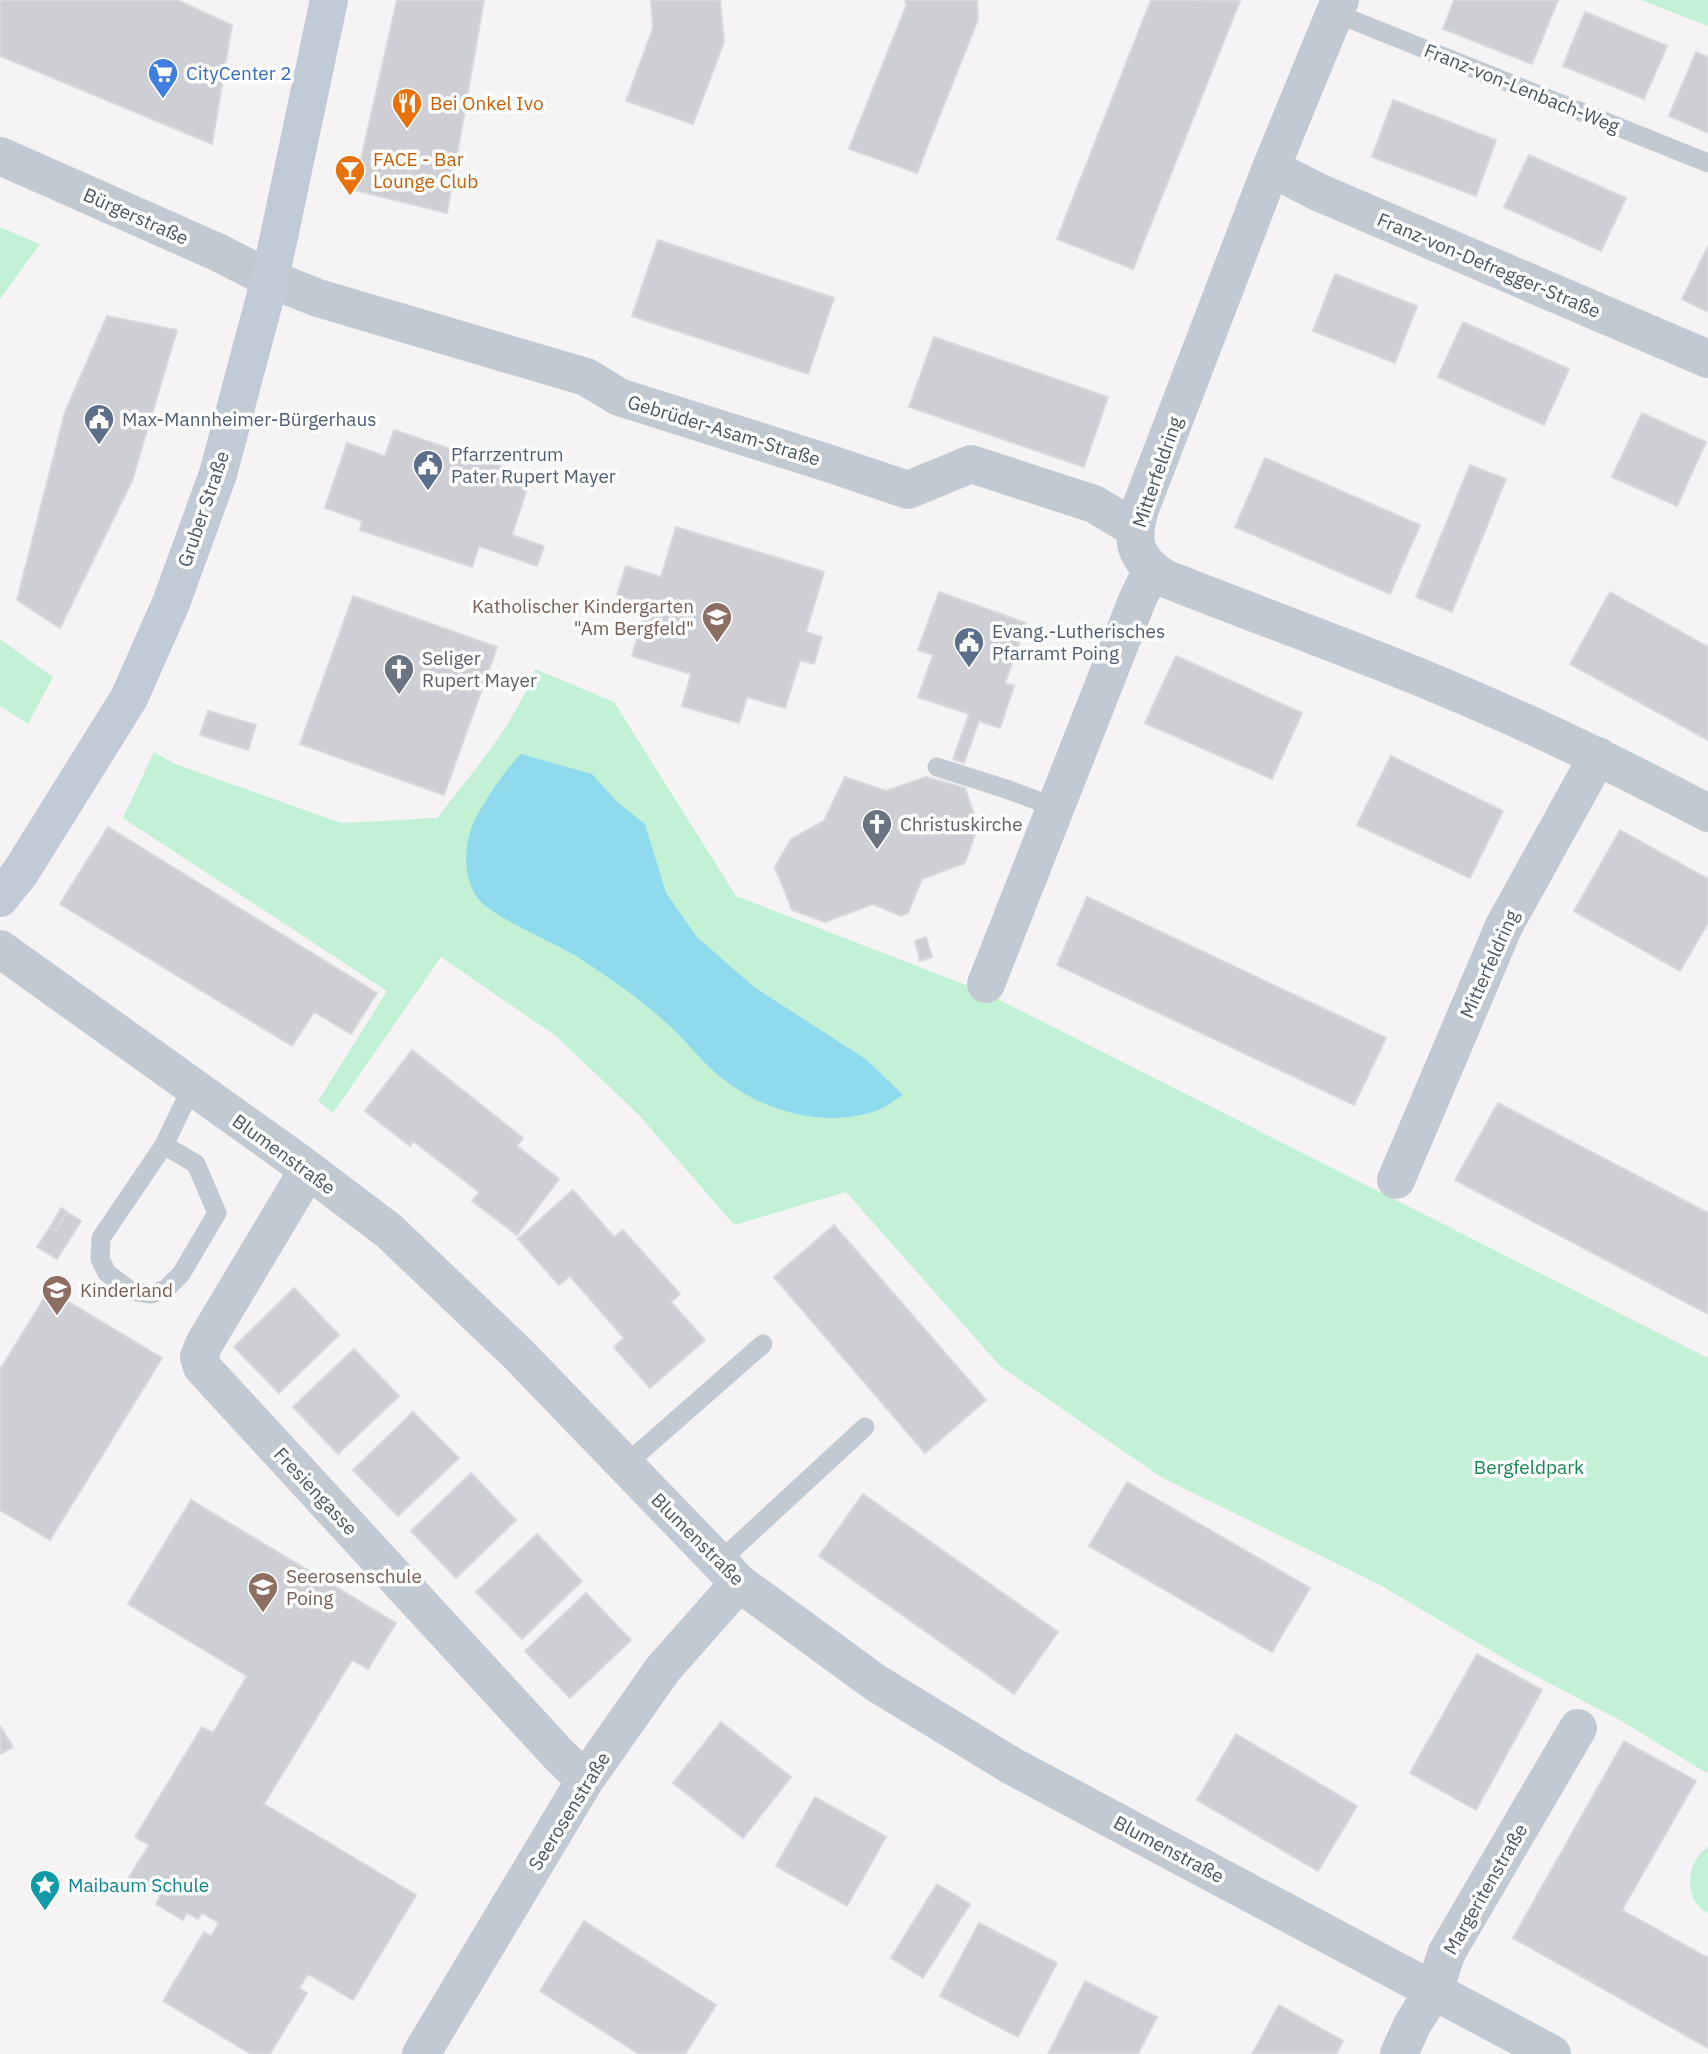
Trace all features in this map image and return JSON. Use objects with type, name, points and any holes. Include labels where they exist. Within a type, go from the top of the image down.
[{"type":"street","name":"Gruber Straße","points":[[0,898],[20,873],[129,698],[171,603],[218,474],[270,279],[329,0]]},
{"type":"street","name":"Mitterfeldring","points":[[1152,570],[1137,552],[1134,528],[1271,168],[1337,7]]},
{"type":"street","name":"Bürgerstraße","points":[[0,156],[217,252],[270,279]]},
{"type":"street","name":"Franz-von-Defregger-Straße","points":[[1271,168],[1331,197],[1708,359]]},
{"type":"street","name":"Gebrüder-Asam-Straße","points":[[270,279],[318,298],[586,377],[620,397],[908,490],[971,464],[1094,504],[1134,528]]},
{"type":"street","points":[[986,984],[1138,598],[1152,570],[1164,578],[1438,685],[1598,756],[1708,813]]},
{"type":"street","name":"Mitterfeldring","points":[[1396,1180],[1504,926],[1598,756]]},
{"type":"street","name":"Blumenstraße","points":[[0,950],[389,1231],[518,1353],[729,1573],[876,1683],[1012,1766],[1552,2054]]},
{"type":"street","name":"Fresiengasse","points":[[308,1170],[204,1344],[199,1357],[202,1367],[585,1780]]},
{"type":"street","name":"Seerosenstraße","points":[[421,2054],[585,1780],[729,1573]]},
{"type":"street","name":"Margeritenstraße","points":[[1399,2054],[1412,2025],[1434,1990],[1447,1952],[1578,1728]]},
{"type":"lane","name":"Franz-von-Lenbach-Weg","points":[[1337,7],[1708,163]]},
{"type":"lane","points":[[937,767],[1057,808]]},
{"type":"lane","points":[[164,1145],[195,1164],[217,1213],[181,1274],[166,1289],[151,1294],[131,1291],[107,1273],[100,1259],[101,1238],[164,1145],[192,1087]]},
{"type":"lane","points":[[625,1465],[763,1344]]},
{"type":"lane","points":[[729,1573],[864,1427]]},
{"type":"green space","points":[[1641,0],[1708,0],[1708,26]]},
{"type":"green space","points":[[0,227],[40,244],[0,299]]},
{"type":"green space","points":[[0,639],[53,677],[28,724],[0,706]]},
{"type":"green space","name":"Bergfeldpark","points":[[535,669],[614,702],[736,896],[984,992],[1708,1358],[1708,1774],[1625,1723],[1517,1666],[1380,1585],[1161,1477],[1000,1366],[846,1192],[734,1225],[639,1115],[556,1036],[441,957],[333,1113],[318,1101],[387,991],[123,818],[154,752],[175,764],[341,823],[437,818],[505,728],[527,690]]},
{"type":"green space","points":[[1708,1847],[1708,1913],[1694,1899],[1690,1880],[1695,1861]]},
{"type":"water","points":[[521,754],[592,774],[617,802],[645,824],[666,893],[697,937],[754,987],[867,1060],[903,1095],[875,1111],[834,1118],[792,1113],[752,1098],[717,1074],[663,1019],[619,985],[573,954],[483,904],[469,880],[466,854],[469,837],[486,800]]},
{"type":"building","name":"CityCenter 2","points":[[0,0],[177,0],[232,25],[212,144],[0,56]]},
{"type":"building","points":[[397,0],[484,0],[447,213],[354,190]]},
{"type":"building","points":[[651,0],[720,0],[724,42],[693,124],[626,101],[653,28]]},
{"type":"building","points":[[905,0],[977,0],[978,19],[917,173],[849,149],[906,6]]},
{"type":"building","points":[[1151,0],[1240,1],[1133,269],[1057,239]]},
{"type":"building","points":[[1454,0],[1558,0],[1532,64],[1443,29]]},
{"type":"building","points":[[1585,12],[1667,46],[1644,99],[1563,66]]},
{"type":"building","points":[[1696,52],[1708,57],[1708,133],[1669,116]]},
{"type":"building","points":[[1393,100],[1496,140],[1476,196],[1372,157]]},
{"type":"building","points":[[1529,155],[1626,198],[1601,251],[1504,207]]},
{"type":"building","points":[[658,240],[834,298],[808,374],[632,316]]},
{"type":"building","points":[[1708,246],[1708,312],[1682,299]]},
{"type":"building","points":[[1335,274],[1417,306],[1395,363],[1313,331]]},
{"type":"building","name":"Max-Mannheimer-Bürgerhaus","points":[[107,316],[177,330],[132,481],[60,628],[17,600],[65,412]]},
{"type":"building","points":[[1463,322],[1569,369],[1544,425],[1438,377]]},
{"type":"building","points":[[934,337],[1108,397],[1084,467],[909,407]]},
{"type":"building","points":[[1642,413],[1706,442],[1677,506],[1612,477]]},
{"type":"building","name":"Pfarrzentrum Pater Rupert Mayer","points":[[394,430],[531,476],[512,535],[544,546],[537,566],[479,546],[472,567],[360,530],[362,521],[325,508],[347,443],[385,456]]},
{"type":"building","points":[[1265,458],[1420,525],[1390,594],[1235,527]]},
{"type":"building","points":[[1470,465],[1506,479],[1452,612],[1416,597]]},
{"type":"building","points":[[676,527],[824,572],[806,632],[822,637],[814,664],[800,660],[785,708],[747,697],[739,723],[682,706],[691,674],[632,656],[647,605],[617,595],[626,566],[661,577]]},
{"type":"building","name":"Evang.-Lutherisches Pfarramt Poing","points":[[939,592],[1026,623],[1005,683],[1014,686],[1000,728],[979,721],[964,763],[953,759],[969,714],[918,697],[933,655],[918,650]]},
{"type":"building","points":[[1610,592],[1708,647],[1708,740],[1570,664]]},
{"type":"building","name":"Seliger Rupert Mayer","points":[[353,596],[497,647],[444,795],[300,744]]},
{"type":"building","points":[[1176,656],[1302,713],[1272,779],[1145,723]]},
{"type":"building","points":[[208,711],[256,725],[248,750],[200,735]]},
{"type":"building","points":[[1391,756],[1503,811],[1470,878],[1357,825]]},
{"type":"building","name":"Christuskirche","points":[[845,777],[886,791],[926,777],[965,788],[978,826],[965,863],[922,879],[908,913],[901,916],[873,904],[825,922],[792,910],[775,867],[791,839],[824,821]]},
{"type":"building","points":[[108,827],[377,993],[351,1034],[314,1012],[292,1046],[60,904]]},
{"type":"building","points":[[1620,830],[1708,879],[1708,923],[1680,971],[1574,911]]},
{"type":"building","points":[[1087,897],[1386,1038],[1354,1105],[1057,965]]},
{"type":"building","points":[[926,937],[932,957],[920,961],[915,941]]},
{"type":"building","points":[[412,1050],[523,1138],[517,1146],[559,1179],[517,1235],[472,1201],[479,1192],[413,1141],[410,1146],[365,1111]]},
{"type":"building","points":[[1498,1103],[1708,1213],[1708,1314],[1455,1180]]},
{"type":"building","points":[[573,1190],[614,1237],[623,1230],[680,1294],[671,1302],[705,1340],[650,1388],[614,1347],[624,1338],[570,1276],[559,1285],[518,1239]]},
{"type":"building","points":[[61,1208],[67,1212],[56,1231],[50,1227]]},
{"type":"building","points":[[67,1212],[81,1221],[57,1259],[37,1247],[50,1227],[56,1231]]},
{"type":"building","points":[[834,1225],[986,1400],[925,1453],[774,1277]]},
{"type":"building","points":[[294,1288],[339,1335],[279,1393],[234,1347]]},
{"type":"building","points":[[49,1290],[162,1358],[50,1540],[0,1510],[0,1370]]},
{"type":"building","points":[[354,1349],[399,1396],[338,1454],[293,1407]]},
{"type":"building","points":[[413,1412],[459,1458],[398,1516],[353,1470]]},
{"type":"building","points":[[471,1473],[516,1520],[456,1578],[411,1531]]},
{"type":"building","points":[[1127,1482],[1310,1588],[1272,1652],[1089,1546]]},
{"type":"building","points":[[863,1494],[1058,1632],[1014,1694],[819,1556]]},
{"type":"building","points":[[191,1500],[396,1623],[368,1669],[352,1660],[264,1804],[416,1895],[353,2000],[308,1974],[299,1988],[307,1993],[270,2054],[251,2054],[163,2001],[204,1932],[211,1936],[219,1923],[202,1913],[198,1919],[187,1913],[183,1920],[156,1904],[160,1896],[129,1877],[149,1845],[135,1837],[202,1727],[213,1733],[247,1676],[128,1604]]},
{"type":"building","points":[[537,1534],[582,1581],[522,1639],[476,1592]]},
{"type":"building","points":[[586,1593],[631,1640],[570,1698],[525,1651]]},
{"type":"building","points":[[1477,1654],[1542,1690],[1476,1810],[1410,1773]]},
{"type":"building","points":[[721,1722],[791,1777],[743,1838],[673,1783]]},
{"type":"building","points":[[0,1726],[13,1747],[0,1754]]},
{"type":"building","points":[[1236,1734],[1357,1806],[1318,1871],[1197,1800]]},
{"type":"building","points":[[1624,1741],[1696,1781],[1622,1910],[1708,1958],[1708,2048],[1513,1938]]},
{"type":"building","points":[[815,1797],[886,1837],[847,1906],[776,1866]]},
{"type":"building","points":[[937,1884],[970,1904],[923,1978],[891,1958]]},
{"type":"building","points":[[584,1921],[716,2005],[685,2054],[639,2054],[540,1991]]},
{"type":"building","points":[[979,1923],[1057,1963],[1018,2037],[940,1996]]},
{"type":"building","points":[[1085,1981],[1157,2017],[1138,2054],[1048,2054]]},
{"type":"building","points":[[1279,2005],[1343,2041],[1336,2054],[1252,2054]]},
{"type":"place","name":"CityCenter 2","points":[[163,100]]},
{"type":"place","name":"Bei Onkel Ivo","points":[[407,130]]},
{"type":"place","name":"FACE - Bar Lounge Club","points":[[350,197]]},
{"type":"place","name":"Max-Mannheimer-Bürgerhaus","points":[[99,446]]},
{"type":"place","name":"Pfarrzentrum Pater Rupert Mayer","points":[[428,492]]},
{"type":"place","name":"Katholischer Kindergarten \"Am Bergfeld\"","points":[[717,644]]},
{"type":"place","name":"Evang.-Lutherisches Pfarramt Poing","points":[[969,669]]},
{"type":"place","name":"Seliger Rupert Mayer","points":[[399,696]]},
{"type":"place","name":"Christuskirche","points":[[877,851]]},
{"type":"place","name":"Kinderland","points":[[57,1317]]},
{"type":"place","name":"Seerosenschule Poing","points":[[263,1614]]},
{"type":"place","name":"Maibaum Schule","points":[[45,1912]]}]
